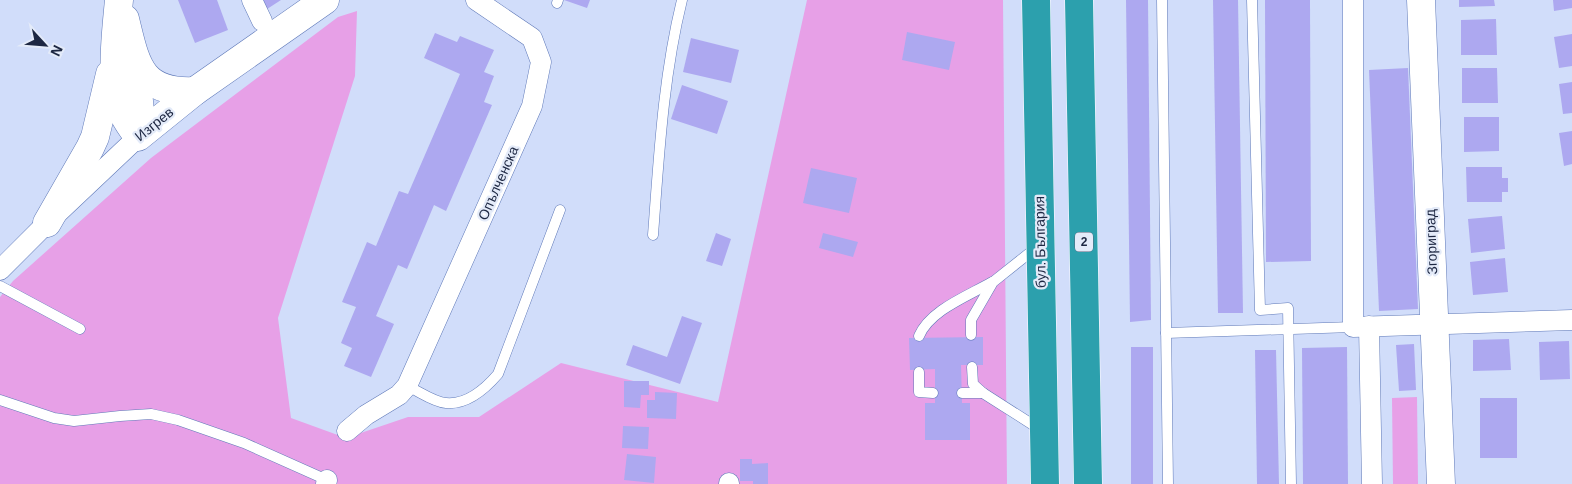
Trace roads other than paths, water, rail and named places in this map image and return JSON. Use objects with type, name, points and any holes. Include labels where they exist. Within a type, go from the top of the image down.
[{"type":"highway","name":"бул. България","points":[[1036,0],[1045,484]]},
{"type":"highway","name":"2","points":[[1079,0],[1088,484]]},
{"type":"main road","points":[[120,0],[124,58],[119,102],[122,113],[140,135]]},
{"type":"main road","name":"Изгрев","points":[[140,135],[196,91],[325,0]]},
{"type":"main road","name":"Згориград","points":[[1421,0],[1441,484]]},
{"type":"main road","points":[[124,58],[145,76],[167,90],[180,92],[196,91]]},
{"type":"main road","points":[[47,223],[90,148],[124,58]]},
{"type":"street","points":[[252,0],[262,21]]},
{"type":"street","name":"Опълченска","points":[[407,386],[532,106],[542,62],[532,38],[476,0]]},
{"type":"street","points":[[1353,0],[1361,327],[1372,484]]},
{"type":"street","name":"Изгрев","points":[[0,270],[140,135]]},
{"type":"street","points":[[1361,327],[1572,320]]},
{"type":"street","points":[[347,431],[366,415],[399,395],[407,386]]},
{"type":"lane","points":[[653,235],[662,120],[669,65],[682,0]]},
{"type":"lane","points":[[1162,0],[1168,484]]},
{"type":"lane","points":[[1252,0],[1260,310],[1288,308],[1291,484]]},
{"type":"lane","points":[[407,386],[433,399],[446,403],[464,400],[487,388],[498,374],[560,210]]},
{"type":"lane","points":[[919,336],[923,327],[936,314],[993,282],[1040,245]]},
{"type":"lane","points":[[971,335],[971,320],[993,282]]},
{"type":"lane","points":[[0,286],[80,329]]},
{"type":"lane","points":[[1166,333],[1361,327]]},
{"type":"lane","points":[[972,367],[973,384],[1043,432]]},
{"type":"lane","points":[[919,372],[919,392],[933,393]]},
{"type":"lane","points":[[962,393],[983,392]]},
{"type":"lane","points":[[0,400],[54,418],[74,421],[151,414],[178,420],[244,443],[326,482]]}]
